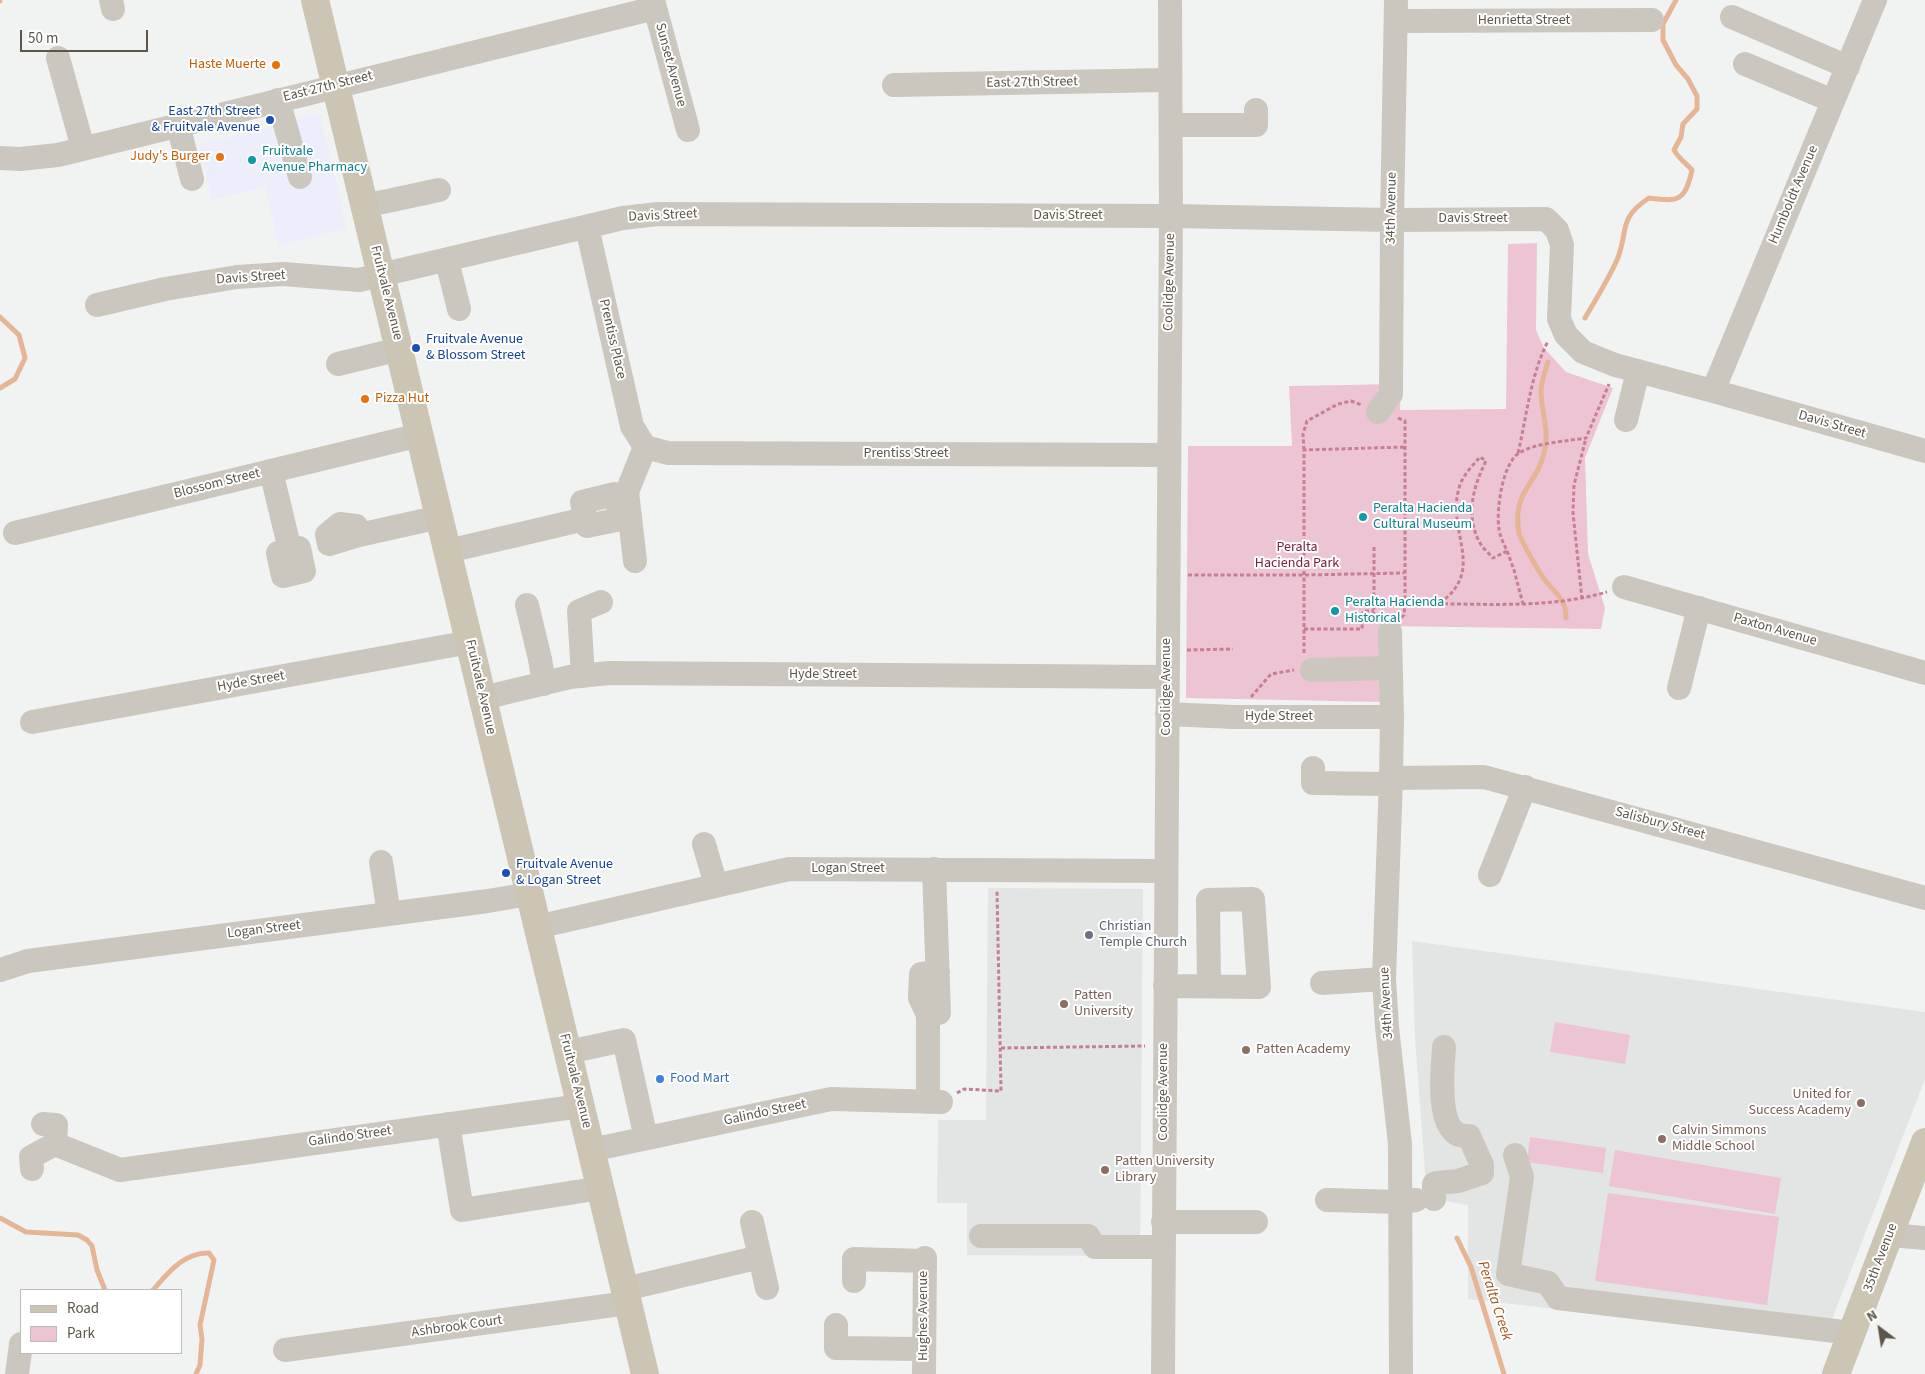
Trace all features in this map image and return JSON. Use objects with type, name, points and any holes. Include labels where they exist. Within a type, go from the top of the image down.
[{"type":"main road","name":"Fruitvale Avenue","points":[[315,0],[645,1374]]},
{"type":"main road","name":"35th Avenue","points":[[1836,1374],[1925,1142]]},
{"type":"street","name":"Coolidge Avenue","points":[[1163,1374],[1171,216],[1170,0]]},
{"type":"street","name":"Humboldt Avenue","points":[[1713,391],[1875,0]]},
{"type":"street","name":"East 27th Street","points":[[0,158],[58,155],[654,4]]},
{"type":"street","name":"Sunset Avenue","points":[[654,4],[688,130]]},
{"type":"street","name":"Henrietta Street","points":[[1396,10],[1652,20]]},
{"type":"street","name":"34th Avenue","points":[[1378,412],[1392,394],[1392,220],[1396,10]]},
{"type":"street","points":[[1732,17],[1848,67]]},
{"type":"street","points":[[58,58],[82,148]]},
{"type":"street","points":[[1745,64],[1833,101]]},
{"type":"street","name":"East 27th Street","points":[[894,84],[1170,80]]},
{"type":"street","points":[[278,100],[300,177]]},
{"type":"street","points":[[1171,125],[1256,125],[1256,110]]},
{"type":"street","points":[[178,125],[192,179]]},
{"type":"street","points":[[364,206],[439,190]]},
{"type":"street","name":"Davis Street","points":[[97,305],[165,289],[237,277],[283,274],[359,280],[623,218],[658,214],[1171,216],[1392,220],[1546,219],[1557,230],[1562,245],[1558,319],[1566,335],[1584,352],[1615,365],[1925,451]]},
{"type":"street","name":"Prentiss Place","points":[[587,227],[632,426],[644,447]]},
{"type":"street","points":[[447,260],[460,310]]},
{"type":"street","points":[[338,364],[400,349]]},
{"type":"street","points":[[1626,420],[1638,371]]},
{"type":"street","name":"Blossom Street","points":[[15,533],[420,435]]},
{"type":"street","points":[[635,561],[627,492],[644,447]]},
{"type":"street","name":"Prentiss Street","points":[[644,447],[668,453],[1168,455]]},
{"type":"street","points":[[271,471],[290,550]]},
{"type":"street","points":[[359,535],[440,517]]},
{"type":"street","points":[[448,551],[585,518]]},
{"type":"street","name":"Paxton Avenue","points":[[1624,587],[1925,673]]},
{"type":"street","points":[[583,676],[579,611],[601,602]]},
{"type":"street","points":[[527,605],[544,684]]},
{"type":"street","points":[[1679,688],[1699,608]]},
{"type":"street","name":"34th Avenue","points":[[1390,626],[1391,781],[1384,979],[1387,1027],[1400,1144],[1401,1374]]},
{"type":"street","name":"Hyde Street","points":[[32,722],[470,642]]},
{"type":"street","points":[[1304,666],[1391,668]]},
{"type":"street","name":"Hyde Street","points":[[483,698],[583,676],[619,673],[1167,678]]},
{"type":"street","name":"Hyde Street","points":[[1167,714],[1392,718]]},
{"type":"street","name":"Salisbury Street","points":[[1313,768],[1313,783],[1484,776],[1925,898]]},
{"type":"street","points":[[1490,875],[1526,787]]},
{"type":"street","points":[[704,844],[716,886]]},
{"type":"street","points":[[381,862],[389,914]]},
{"type":"street","name":"Logan Street","points":[[537,927],[789,869],[1165,871]]},
{"type":"street","points":[[934,869],[938,972],[921,974],[920,998],[928,1015],[935,1102]]},
{"type":"street","name":"Logan Street","points":[[0,970],[28,961],[530,894]]},
{"type":"street","points":[[1322,982],[1384,979]]},
{"type":"street","points":[[1165,986],[1210,986]]},
{"type":"street","points":[[568,1052],[624,1040],[646,1138]]},
{"type":"street","points":[[1327,1200],[1401,1202],[1456,1198],[1458,1181],[1482,1173],[1482,1165],[1469,1136],[1458,1135],[1452,1129],[1447,1117],[1442,1098],[1444,1047]]},
{"type":"street","name":"Galindo Street","points":[[591,1150],[831,1099],[935,1102]]},
{"type":"street","name":"Galindo Street","points":[[32,1168],[31,1157],[49,1134],[120,1170],[581,1106]]},
{"type":"street","points":[[448,1124],[462,1210],[600,1188]]},
{"type":"street","points":[[1515,1155],[1522,1176],[1508,1274],[1548,1283],[1558,1298],[1852,1333]]},
{"type":"street","points":[[752,1222],[767,1288]]},
{"type":"street","points":[[1164,1222],[1256,1222]]},
{"type":"street","points":[[1890,1235],[1925,1238]]},
{"type":"street","points":[[981,1236],[1088,1236],[1095,1247],[1163,1247]]},
{"type":"street","name":"Ashbrook Court","points":[[286,1350],[626,1296],[760,1256]]},
{"type":"street","name":"Hughes Avenue","points":[[854,1281],[854,1259],[925,1259],[924,1374]]},
{"type":"street","points":[[836,1325],[836,1348],[924,1348]]},
{"type":"street","points":[[17,1374],[20,1352]]},
{"type":"path","points":[[1523,604],[1514,570],[1499,529],[1498,512],[1504,481],[1510,466],[1518,454],[1533,378],[1540,356],[1558,319]]},
{"type":"path","points":[[1580,599],[1573,513],[1576,478],[1586,438],[1607,394],[1615,365]]},
{"type":"path","points":[[1234,716],[1271,674],[1304,666],[1303,434],[1307,421],[1338,404],[1350,401],[1405,421],[1405,604],[1404,615],[1390,626],[1374,616],[1374,547]]},
{"type":"path","points":[[1518,454],[1534,447],[1586,438]]},
{"type":"path","points":[[1304,450],[1405,448]]},
{"type":"path","points":[[1440,603],[1451,595],[1460,582],[1464,566],[1458,533],[1457,498],[1460,484],[1480,457],[1486,461],[1478,477],[1473,496],[1475,530],[1481,544],[1493,558],[1506,551]]},
{"type":"path","points":[[1168,575],[1404,573]]},
{"type":"path","points":[[1405,604],[1536,604],[1580,599],[1624,587]]},
{"type":"path","points":[[1304,629],[1362,629],[1363,611],[1374,611]]},
{"type":"path","points":[[1167,652],[1234,649]]},
{"type":"path","points":[[935,1102],[964,1089],[1001,1091],[997,870]]},
{"type":"path","points":[[1001,1048],[1165,1046]]},
{"type":"shaded area","points":[[320,114],[347,229],[279,246],[265,187],[212,200],[199,144]]},
{"type":"shaded area","name":"Patten University","points":[[988,888],[1143,889],[1140,1256],[967,1255],[967,1203],[937,1203],[938,1120],[986,1120]]},
{"type":"shaded area","name":"Calvin Simmons Middle School","points":[[1412,941],[1925,1012],[1925,1079],[1824,1340],[1468,1299],[1468,1205],[1427,1198],[1415,1038]]},
{"type":"green space","name":"Peralta Hacienda Park","points":[[1537,243],[1536,330],[1544,348],[1566,372],[1613,388],[1585,458],[1588,554],[1605,608],[1601,629],[1382,626],[1383,702],[1186,698],[1188,446],[1292,446],[1289,386],[1401,384],[1400,410],[1506,409],[1508,244]]},
{"type":"green space","points":[[1555,1022],[1630,1035],[1625,1064],[1550,1052]]},
{"type":"green space","points":[[1530,1137],[1606,1148],[1603,1173],[1527,1162]]},
{"type":"green space","points":[[1615,1150],[1781,1178],[1775,1214],[1609,1186]]},
{"type":"green space","points":[[1608,1193],[1779,1217],[1767,1305],[1595,1281]]},
{"type":"waterway","name":"Peralta Creek","points":[[1585,318],[1617,260],[1628,219],[1632,212],[1649,198],[1674,199],[1683,194],[1687,188],[1692,170],[1674,150],[1681,137],[1683,124],[1697,109],[1697,96],[1688,79],[1676,65],[1663,40],[1663,24],[1676,0]]},
{"type":"waterway","points":[[0,317],[19,335],[25,358],[15,379],[0,388]]},
{"type":"waterway","name":"Peralta Creek","points":[[1548,362],[1542,380],[1541,391],[1546,434],[1545,448],[1538,470],[1522,496],[1518,518],[1519,533],[1543,577],[1562,601],[1566,611],[1566,618]]},
{"type":"waterway","points":[[0,1218],[26,1232],[78,1235],[87,1240],[92,1246],[97,1270],[105,1289]]},
{"type":"waterway","name":"Peralta Creek","points":[[1457,1238],[1471,1267],[1504,1374]]},
{"type":"waterway","points":[[154,1289],[177,1265],[192,1256],[209,1253],[214,1260],[200,1325],[202,1339],[200,1365],[196,1374]]},
{"type":"place","name":"Haste Muerte","points":[[276,65]]},
{"type":"place","name":"East 27th Street & Fruitvale Avenue","points":[[270,120]]},
{"type":"place","name":"Judy's Burger","points":[[220,157]]},
{"type":"place","name":"Fruitvale Avenue Pharmacy","points":[[252,160]]},
{"type":"place","name":"Fruitvale Avenue & Blossom Street","points":[[416,348]]},
{"type":"place","name":"Pizza Hut","points":[[365,399]]},
{"type":"place","name":"Peralta Hacienda Cultural Museum","points":[[1363,517]]},
{"type":"place","name":"Peralta Hacienda Historical","points":[[1335,611]]},
{"type":"place","name":"Fruitvale Avenue & Logan Street","points":[[506,873]]},
{"type":"place","name":"Christian Temple Church","points":[[1089,935]]},
{"type":"place","name":"Patten University","points":[[1064,1004]]},
{"type":"place","name":"Patten Academy","points":[[1246,1050]]},
{"type":"place","name":"Food Mart","points":[[660,1079]]},
{"type":"place","name":"United for Success Academy","points":[[1861,1103]]},
{"type":"place","name":"Calvin Simmons Middle School","points":[[1662,1139]]},
{"type":"place","name":"Patten University Library","points":[[1105,1170]]}]
